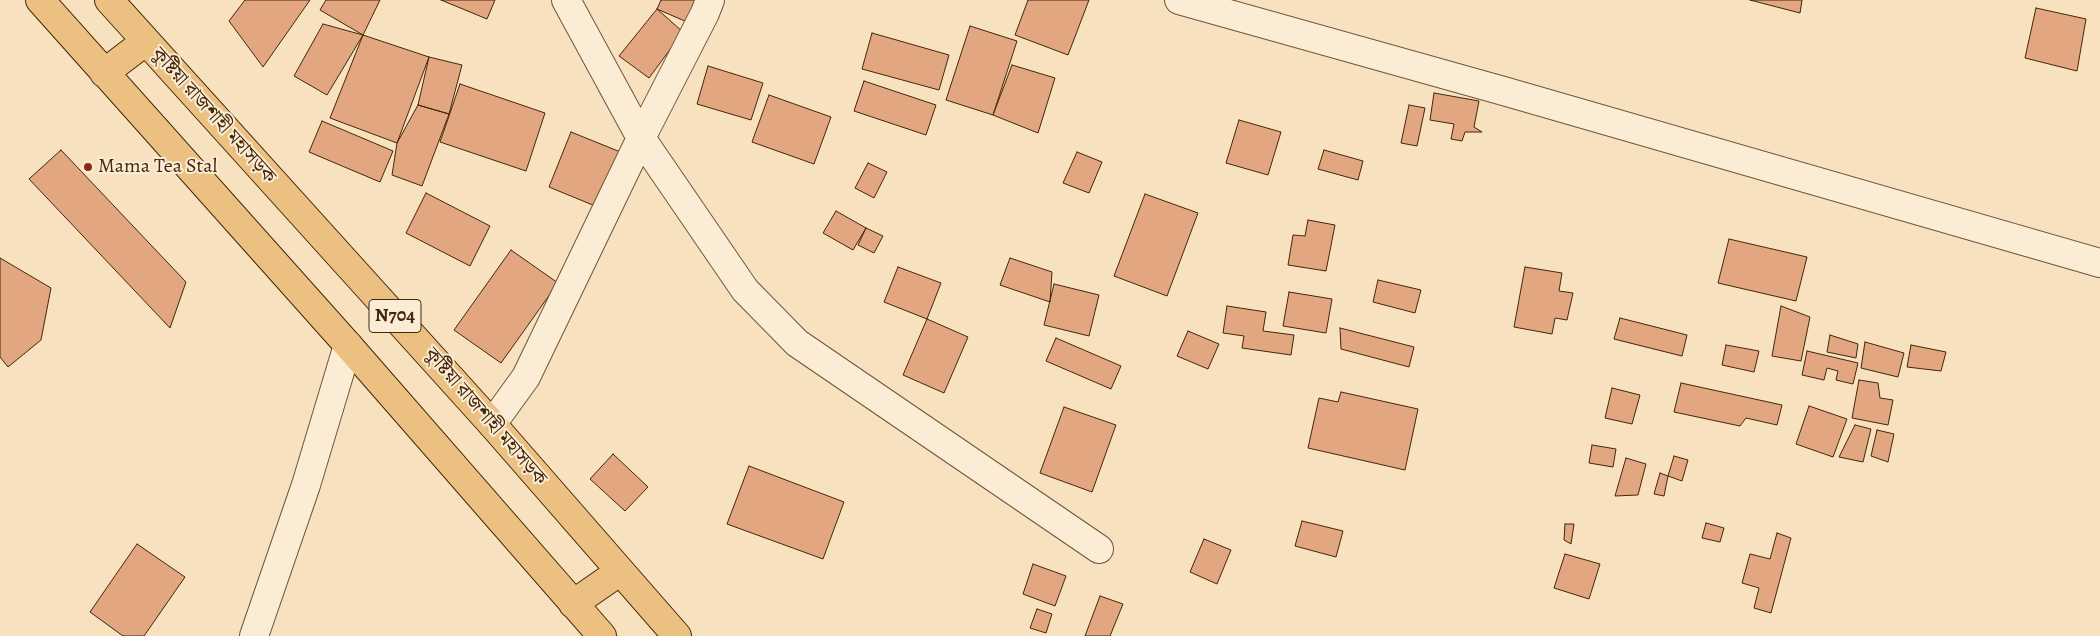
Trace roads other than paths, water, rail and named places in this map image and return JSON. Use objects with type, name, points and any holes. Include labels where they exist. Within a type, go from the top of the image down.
[{"type":"highway","name":"N704","points":[[40,0],[348,345],[602,636]]},
{"type":"highway","name":"কুষ্টিয়া রাজশাহী মহাসড়ক","points":[[109,0],[492,424],[676,636]]},
{"type":"highway","points":[[104,73],[145,42]]},
{"type":"highway","points":[[573,604],[620,572]]},
{"type":"street","points":[[566,0],[641,138],[745,290],[797,343],[1099,549]]},
{"type":"street","points":[[492,424],[526,377],[710,0]]},
{"type":"street","points":[[1180,0],[1230,7],[1507,92],[2100,263]]},
{"type":"street","points":[[254,636],[306,486],[348,345]]},
{"type":"place","name":"Mama Tea Stal","points":[[88,167]]}]
